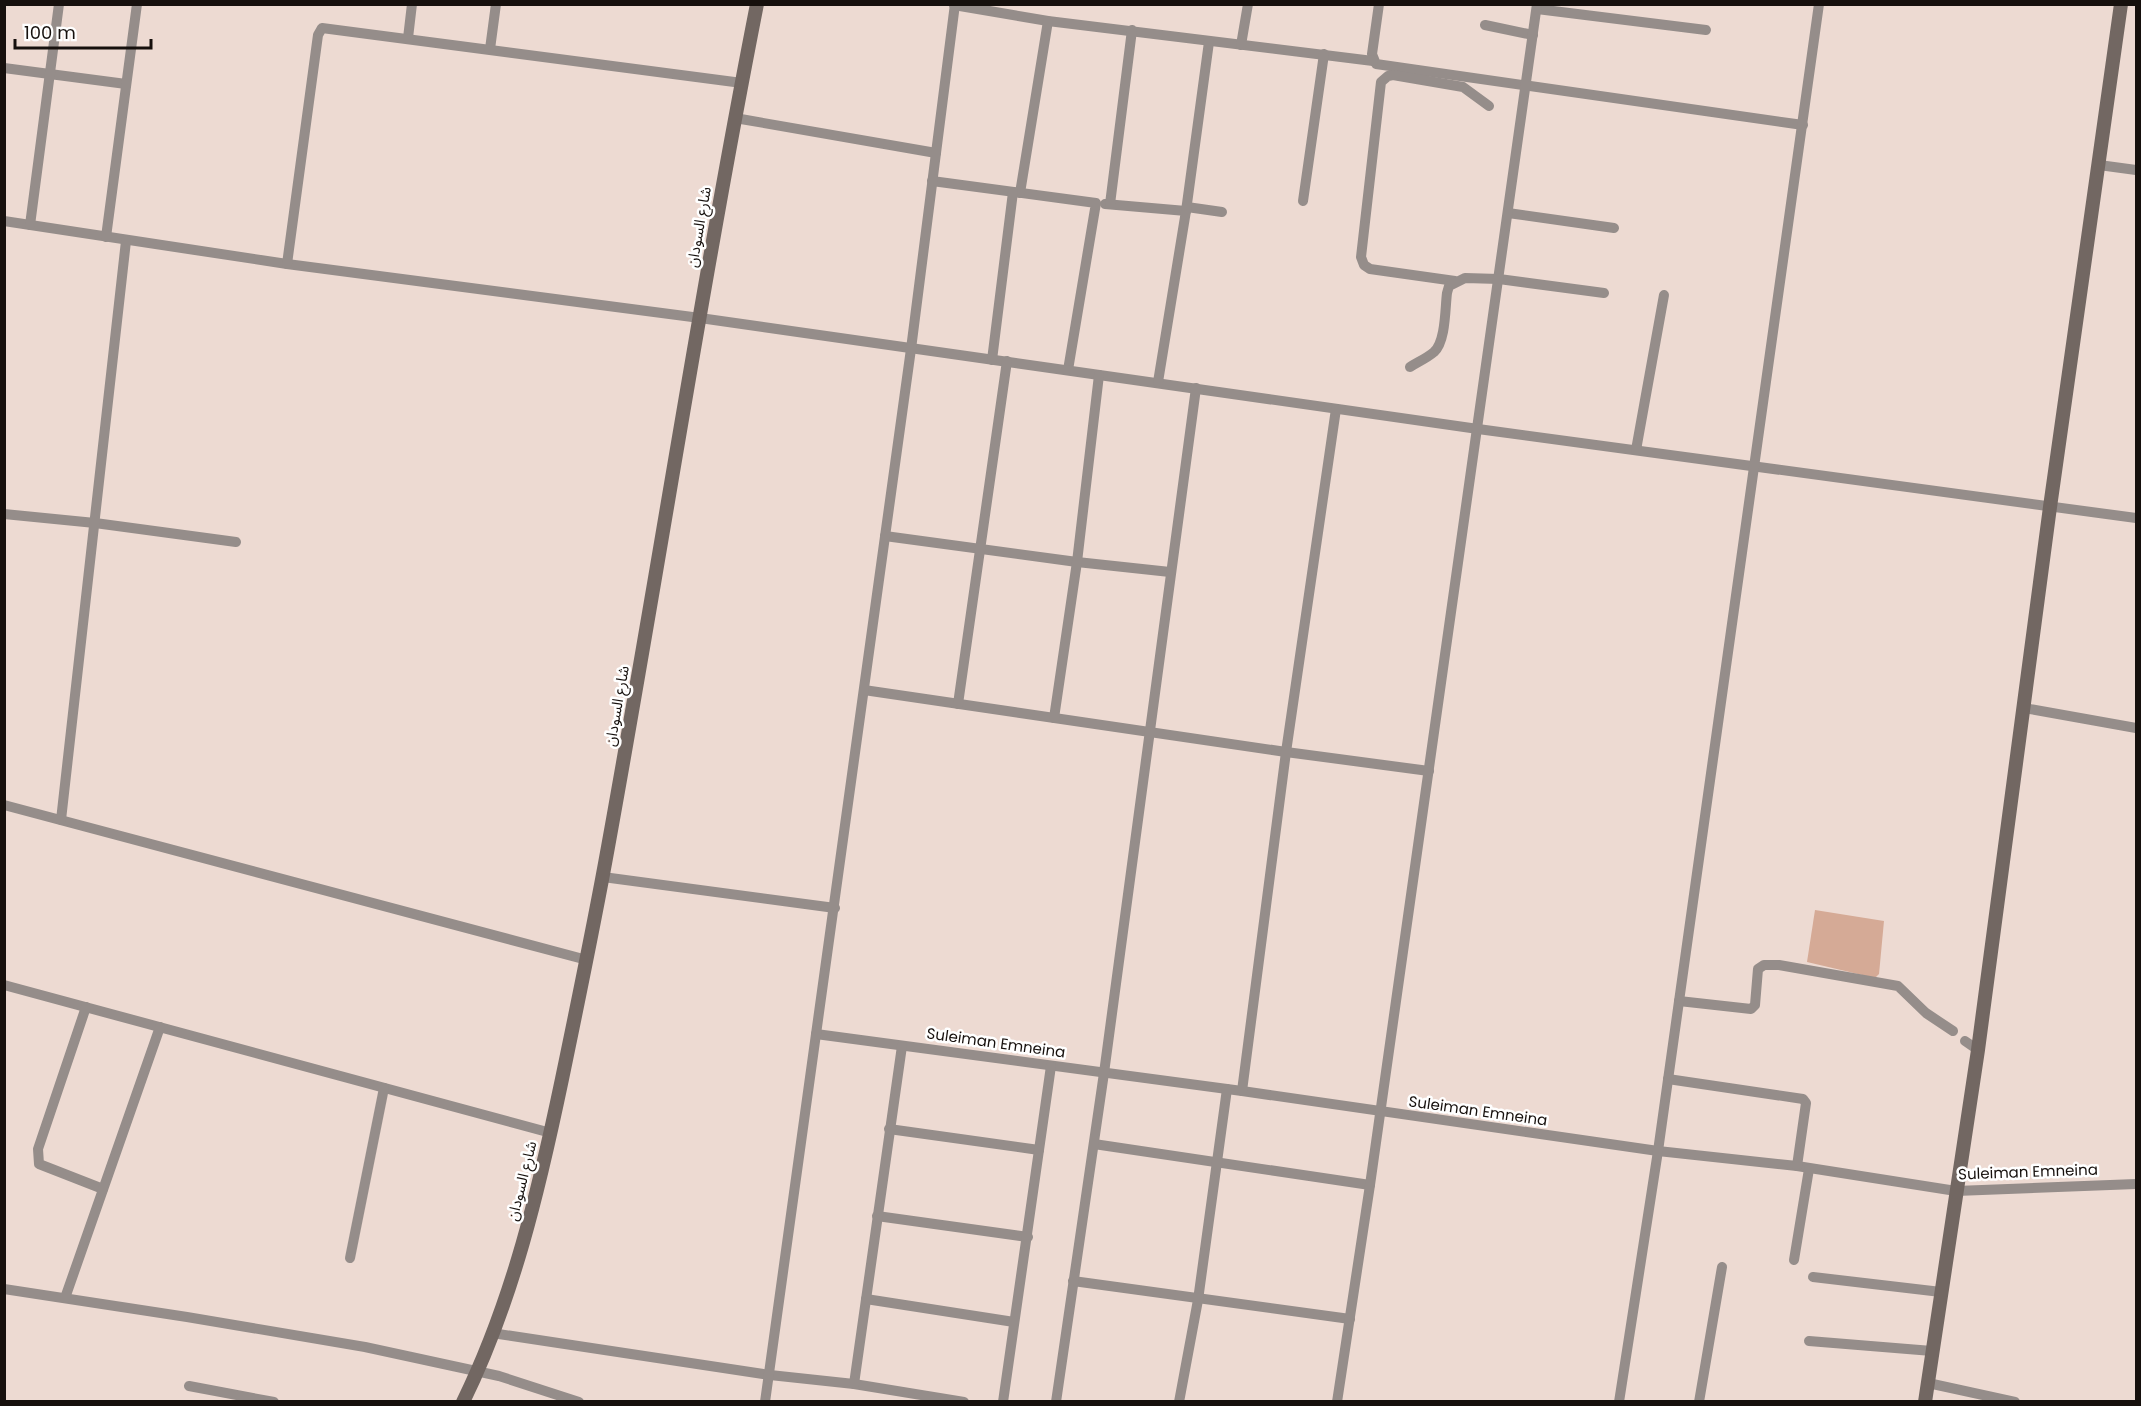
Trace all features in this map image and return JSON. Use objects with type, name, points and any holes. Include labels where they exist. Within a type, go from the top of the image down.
[{"type":"main road","name":"شارع السودان","points":[[463,1401],[478,1371],[524,1242],[551,1133],[603,877],[735,118],[757,4]]},
{"type":"main road","points":[[1925,1401],[1978,1050],[2050,507],[2121,4]]},
{"type":"street","points":[[30,225],[59,4]]},
{"type":"street","points":[[106,237],[137,4]]},
{"type":"street","points":[[408,38],[412,4]]},
{"type":"street","points":[[490,49],[496,4]]},
{"type":"street","points":[[1241,45],[1248,4]]},
{"type":"street","points":[[1373,61],[1379,4]]},
{"type":"street","points":[[1619,1401],[1658,1151],[1819,4]]},
{"type":"street","points":[[765,1401],[835,908],[955,5],[1048,21],[1324,54],[1373,61],[1382,66],[1803,125]]},
{"type":"street","points":[[1337,1401],[1370,1185],[1537,7],[1706,30]]},
{"type":"street","points":[[992,360],[1016,192],[1048,21]]},
{"type":"street","points":[[1485,25],[1533,35]]},
{"type":"street","points":[[287,264],[318,35],[326,27],[742,83]]},
{"type":"street","points":[[1110,204],[1132,30]]},
{"type":"street","points":[[1158,382],[1187,209],[1209,42]]},
{"type":"street","points":[[1303,201],[1324,54]]},
{"type":"street","points":[[4,68],[126,84]]},
{"type":"street","points":[[1455,281],[1370,269],[1364,265],[1360,257],[1382,82],[1388,76],[1393,75],[1463,87],[1489,106]]},
{"type":"street","points":[[735,118],[936,153]]},
{"type":"street","points":[[2099,165],[2136,170]]},
{"type":"street","points":[[932,182],[1096,203],[1222,212]]},
{"type":"street","points":[[1068,370],[1096,203]]},
{"type":"street","points":[[1508,213],[1614,228]]},
{"type":"street","points":[[4,221],[287,264],[700,318],[1478,429],[2136,518]]},
{"type":"street","points":[[61,820],[126,241]]},
{"type":"street","points":[[1410,367],[1433,352],[1438,346],[1441,339],[1447,292],[1449,286],[1455,281],[1465,278],[1499,279],[1604,293]]},
{"type":"street","points":[[1636,450],[1664,295]]},
{"type":"street","points":[[958,704],[1007,362]]},
{"type":"street","points":[[1054,718],[1077,562],[1099,375]]},
{"type":"street","points":[[1056,1401],[1104,1073],[1196,388]]},
{"type":"street","points":[[1242,1091],[1286,752],[1336,409]]},
{"type":"street","points":[[4,514],[94,523],[237,542]]},
{"type":"street","points":[[885,536],[1170,572]]},
{"type":"street","points":[[864,690],[1150,733],[1429,771]]},
{"type":"street","points":[[2024,708],[2136,728]]},
{"type":"street","points":[[4,805],[587,960]]},
{"type":"street","points":[[603,877],[835,908]]},
{"type":"street","points":[[1679,1001],[1751,1009],[1755,1005],[1758,969],[1764,965],[1779,965],[1898,986],[1926,1012],[1953,1031]]},
{"type":"street","points":[[4,985],[551,1133]]},
{"type":"street","points":[[86,1007],[38,1149],[37,1158],[39,1164],[103,1189]]},
{"type":"street","points":[[65,1298],[160,1027]]},
{"type":"street","name":"Suleiman Emneina","points":[[816,1034],[1242,1091],[1658,1151],[1797,1166],[1956,1191],[2136,1184]]},
{"type":"street","points":[[1965,1041],[1978,1050]]},
{"type":"street","points":[[854,1384],[902,1046]]},
{"type":"street","points":[[1003,1401],[1051,1066]]},
{"type":"street","points":[[1668,1079],[1803,1099],[1806,1103],[1797,1166]]},
{"type":"street","points":[[350,1258],[384,1088]]},
{"type":"street","points":[[1179,1401],[1198,1300],[1227,1089]]},
{"type":"street","points":[[889,1130],[1039,1150]]},
{"type":"street","points":[[1094,1144],[1370,1185]]},
{"type":"street","points":[[1794,1260],[1809,1169]]},
{"type":"street","points":[[877,1216],[1028,1237]]},
{"type":"street","points":[[1699,1401],[1722,1267]]},
{"type":"street","points":[[1813,1278],[1941,1292]]},
{"type":"street","points":[[1072,1281],[1350,1319]]},
{"type":"street","points":[[4,1289],[365,1347],[478,1371],[579,1401]]},
{"type":"street","points":[[866,1299],[1014,1322]]},
{"type":"street","points":[[492,1333],[770,1375],[854,1384],[964,1401]]},
{"type":"street","points":[[1809,1341],[1932,1351]]},
{"type":"street","points":[[1928,1383],[2015,1401]]},
{"type":"street","points":[[189,1386],[274,1401]]},
{"type":"shaded area","points":[[1815,910],[1884,921],[1879,974],[1875,978],[1807,962]]}]
